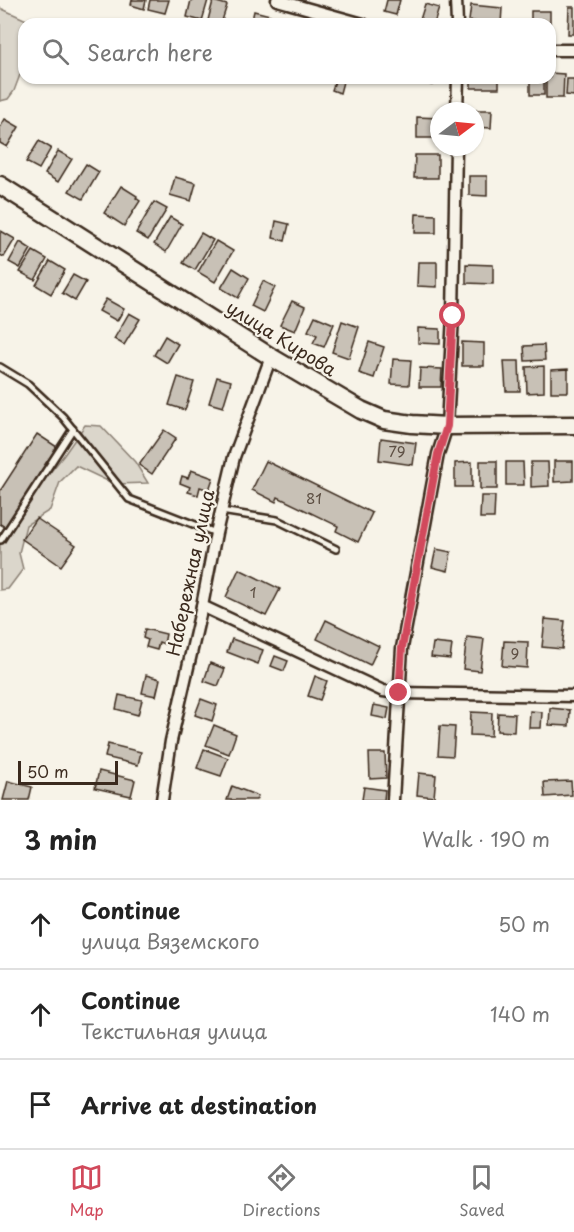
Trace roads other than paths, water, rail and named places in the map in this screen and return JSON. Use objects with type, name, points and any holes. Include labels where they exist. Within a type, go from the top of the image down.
[{"type":"main road","name":"улица Кирова","points":[[0,185],[271,357],[361,410],[384,420],[447,426],[574,425]]},
{"type":"street","points":[[277,0],[342,18]]},
{"type":"street","points":[[456,0],[457,18]]},
{"type":"street","points":[[556,50],[574,50]]},
{"type":"street","points":[[457,102],[458,84]]},
{"type":"street","points":[[393,800],[402,648],[438,454],[447,426],[453,316],[456,156]]},
{"type":"street","name":"Набережная улица","points":[[162,800],[171,741],[234,457],[271,357]]},
{"type":"street","points":[[202,606],[383,690],[399,693],[574,696]]},
{"type":"lane","points":[[0,368],[28,384],[63,417],[129,499],[216,533]]},
{"type":"lane","points":[[0,540],[73,429]]},
{"type":"lane","points":[[221,511],[277,520],[336,549]]}]
